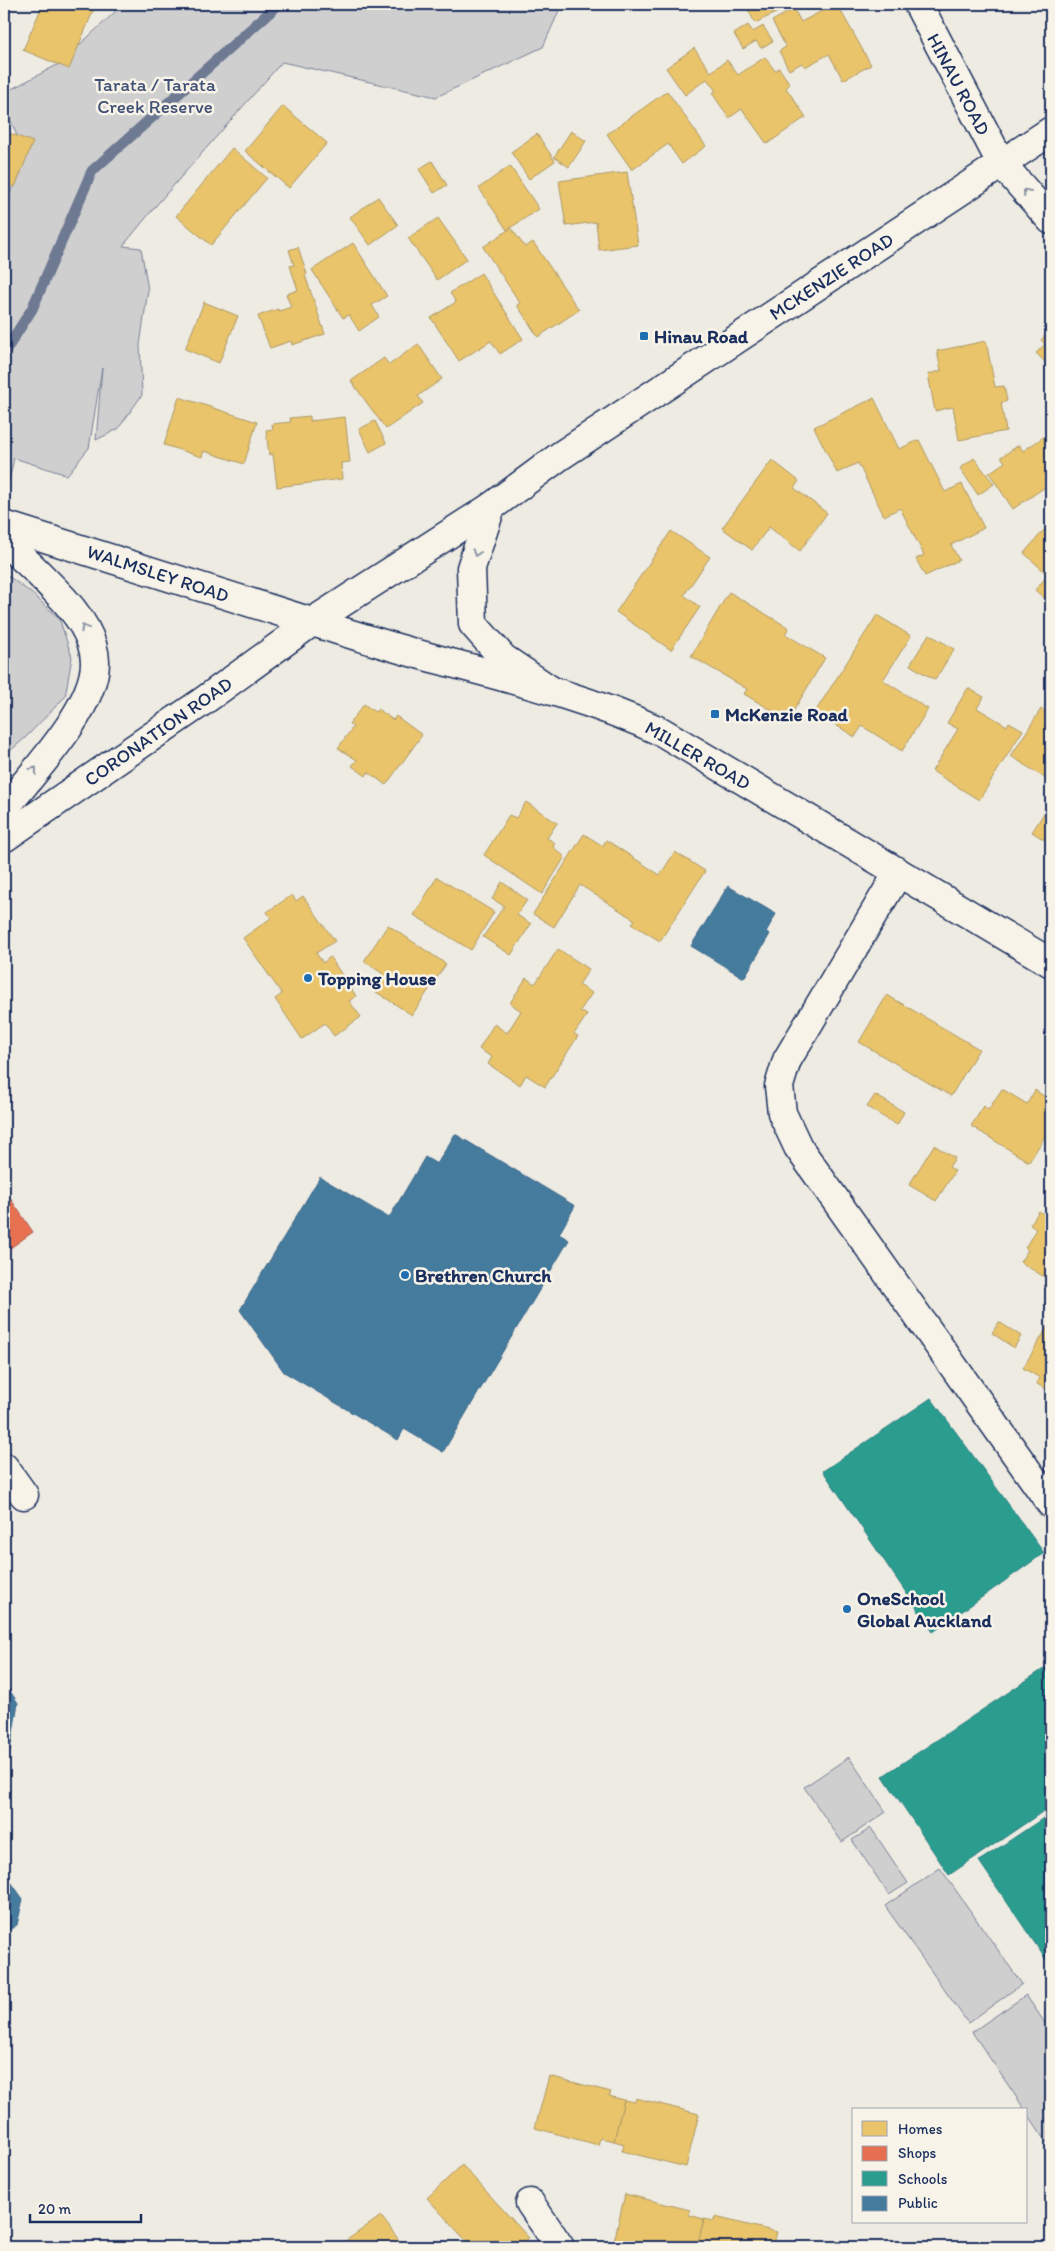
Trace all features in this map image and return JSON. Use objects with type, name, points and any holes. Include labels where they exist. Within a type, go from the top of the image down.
[{"type":"main road","name":"HINAU ROAD","points":[[918,4],[1001,163],[1051,220]]},
{"type":"main road","name":"MCKENZIE ROAD","points":[[312,622],[491,507],[560,456],[1051,131]]},
{"type":"main road","points":[[491,507],[471,568],[474,624],[503,658],[549,689]]},
{"type":"main road","name":"WALMSLEY ROAD","points":[[4,525],[312,622]]},
{"type":"main road","points":[[4,543],[20,554],[65,600],[86,631],[95,660],[92,683],[83,705],[72,723],[4,808]]},
{"type":"main road","name":"MILLER ROAD","points":[[312,622],[414,653],[549,689],[628,716],[662,732],[1051,963]]},
{"type":"main road","name":"CORONATION ROAD","points":[[4,838],[202,702],[312,622]]},
{"type":"main road","points":[[898,873],[787,1060],[778,1086],[782,1113],[798,1147],[1051,1504]]},
{"type":"main road","points":[[4,1467],[24,1495]]},
{"type":"main road","points":[[530,2203],[560,2247]]},
{"type":"green space","name":"Tarata / Tarata Creek Reserve","points":[[116,4],[562,4],[543,47],[436,97],[282,62],[159,202],[123,246],[141,248],[148,290],[140,345],[142,395],[118,429],[96,440],[102,368],[89,448],[67,475],[14,458],[8,486],[4,485],[4,211],[15,178],[20,146],[6,107],[4,93],[59,64],[115,12]]},
{"type":"green space","points":[[4,573],[30,592],[59,618],[72,657],[65,697],[25,738],[4,756]]},
{"type":"green space","points":[[849,1757],[886,1812],[842,1842],[804,1787]]},
{"type":"green space","points":[[871,1828],[908,1883],[889,1895],[852,1840]]},
{"type":"green space","points":[[940,1868],[1022,1984],[968,2023],[885,1906]]},
{"type":"green space","points":[[1026,1995],[1051,2032],[1051,2148],[1028,2114],[1028,2108],[1024,2108],[972,2032]]},
{"type":"building: Homes","points":[[43,4],[96,4],[69,69],[23,50]]},
{"type":"building: Homes","points":[[745,4],[779,4],[782,10],[755,23]]},
{"type":"building: Homes","points":[[837,4],[871,65],[843,80],[829,54],[805,67],[802,63],[789,70],[779,51],[786,47],[772,21],[794,9],[801,22]]},
{"type":"building: Homes","points":[[748,25],[753,32],[763,26],[773,41],[761,48],[756,41],[743,49],[734,34]]},
{"type":"building: Homes","points":[[694,48],[711,72],[727,60],[738,75],[765,57],[775,71],[779,68],[790,84],[786,88],[806,117],[767,144],[742,109],[729,118],[712,93],[716,91],[707,79],[685,95],[666,68]]},
{"type":"building: Homes","points":[[667,91],[706,146],[682,164],[668,144],[632,170],[607,134]]},
{"type":"building: Homes","points":[[283,106],[327,143],[289,188],[245,151]]},
{"type":"building: Homes","points":[[4,131],[33,142],[15,187],[4,183]]},
{"type":"building: Homes","points":[[571,131],[586,141],[569,167],[554,157]]},
{"type":"building: Homes","points":[[537,134],[555,161],[529,179],[511,152]]},
{"type":"building: Homes","points":[[232,148],[267,178],[211,245],[176,216]]},
{"type":"building: Homes","points":[[432,161],[447,185],[434,193],[419,169]]},
{"type":"building: Homes","points":[[510,166],[539,209],[507,230],[479,188]]},
{"type":"building: Homes","points":[[627,172],[638,245],[599,250],[596,222],[566,226],[559,181]]},
{"type":"building: Homes","points":[[378,197],[398,225],[370,245],[350,217]]},
{"type":"building: Homes","points":[[438,218],[467,259],[437,280],[408,238]]},
{"type":"building: Homes","points":[[511,228],[525,247],[533,242],[579,310],[538,337],[517,305],[520,303],[483,247]]},
{"type":"building: Homes","points":[[353,243],[387,296],[372,305],[379,317],[359,331],[349,315],[343,318],[312,270]]},
{"type":"building: Homes","points":[[298,247],[307,274],[305,275],[325,334],[292,345],[291,341],[270,348],[258,316],[291,307],[286,294],[298,290],[290,266],[294,265],[289,250]]},
{"type":"building: Homes","points":[[481,273],[523,339],[500,354],[491,341],[459,361],[431,318],[456,302],[450,293]]},
{"type":"building: Homes","points":[[204,302],[238,316],[219,363],[185,349]]},
{"type":"building: Homes","points":[[1051,329],[1051,368],[1036,353],[1045,344],[1041,340]]},
{"type":"building: Homes","points":[[986,341],[995,387],[1004,386],[1007,401],[1001,403],[1006,431],[959,440],[953,407],[935,411],[928,374],[941,371],[937,351]]},
{"type":"building: Homes","points":[[418,344],[442,379],[418,396],[423,403],[386,429],[351,381],[384,358],[389,365]]},
{"type":"building: Homes","points":[[179,397],[257,422],[244,464],[204,451],[202,457],[164,445]]},
{"type":"building: Homes","points":[[874,398],[899,449],[919,440],[945,492],[962,484],[984,528],[951,545],[959,560],[925,576],[916,559],[924,555],[900,508],[884,516],[858,463],[837,473],[814,427]]},
{"type":"building: Homes","points":[[310,416],[310,421],[345,417],[350,462],[341,463],[342,479],[277,487],[273,454],[269,455],[266,430],[273,429],[272,424],[291,422],[290,418]]},
{"type":"building: Homes","points":[[375,421],[386,443],[370,452],[359,429]]},
{"type":"building: Homes","points":[[1051,432],[1051,483],[1013,509],[989,473],[1005,462],[1001,457],[1019,445],[1023,451]]},
{"type":"building: Homes","points":[[974,458],[994,484],[978,495],[960,468]]},
{"type":"building: Homes","points":[[772,460],[799,481],[794,488],[827,513],[800,551],[769,527],[752,550],[722,528]]},
{"type":"building: Homes","points":[[1051,522],[1051,604],[1035,590],[1048,575],[1024,553]]},
{"type":"building: Homes","points":[[671,531],[710,557],[684,595],[700,607],[671,650],[616,612]]},
{"type":"building: Homes","points":[[729,592],[789,628],[785,634],[825,658],[788,720],[744,694],[747,689],[691,656]]},
{"type":"building: Homes","points":[[877,615],[911,636],[883,680],[928,709],[902,751],[862,726],[855,737],[815,712]]},
{"type":"building: Homes","points":[[929,634],[954,649],[935,680],[910,665]]},
{"type":"building: Homes","points":[[968,688],[984,697],[977,708],[1007,726],[1009,722],[1023,730],[979,800],[932,771],[958,729],[947,723]]},
{"type":"building: Homes","points":[[364,704],[375,712],[378,709],[393,720],[396,716],[422,735],[386,785],[368,772],[366,776],[352,766],[357,760],[338,748],[353,727],[349,724]]},
{"type":"building: Homes","points":[[1041,709],[1051,716],[1051,782],[1011,756]]},
{"type":"building: Homes","points":[[526,802],[557,823],[547,838],[555,843],[553,847],[565,857],[542,894],[484,855],[509,815],[516,818]]},
{"type":"building: Homes","points":[[1051,802],[1051,844],[1032,832]]},
{"type":"building: Homes","points":[[584,834],[603,846],[606,840],[660,875],[675,852],[705,871],[660,941],[632,924],[635,920],[580,885],[554,927],[533,914]]},
{"type":"building: Homes","points":[[437,877],[494,912],[471,950],[414,915]]},
{"type":"building: Homes","points":[[502,882],[527,900],[517,915],[531,924],[511,955],[483,937],[504,906],[492,899]]},
{"type":"building: Homes","name":"Topping House","points":[[292,895],[296,901],[303,896],[335,941],[316,953],[323,963],[330,957],[356,996],[349,1001],[361,1017],[334,1036],[325,1023],[302,1039],[275,999],[282,994],[243,938],[271,918],[267,912]]},
{"type":"building: Homes","points":[[388,925],[446,964],[412,1015],[373,990],[383,974],[364,961]]},
{"type":"building: Homes","points":[[558,949],[589,969],[579,985],[592,993],[580,1011],[587,1015],[574,1034],[578,1036],[545,1087],[526,1075],[520,1085],[488,1064],[492,1057],[479,1049],[494,1024],[507,1033],[521,1011],[510,1003],[526,978],[535,984]]},
{"type":"building: Homes","points":[[887,995],[979,1049],[951,1096],[859,1042]]},
{"type":"building: Homes","points":[[1002,1089],[1027,1104],[1035,1090],[1051,1101],[1051,1127],[1029,1162],[971,1126],[984,1106],[988,1110]]},
{"type":"building: Homes","points":[[875,1095],[904,1112],[897,1125],[867,1107]]},
{"type":"building: Homes","points":[[934,1145],[955,1158],[949,1167],[955,1171],[936,1201],[909,1185]]},
{"type":"building: Homes","points":[[1051,1205],[1051,1281],[1020,1262],[1028,1250],[1025,1248],[1036,1229],[1030,1225],[1039,1211],[1045,1215]]},
{"type":"building: Homes","points":[[1051,1321],[1051,1393],[1036,1383],[1040,1378],[1023,1368]]},
{"type":"building: Homes","points":[[999,1322],[1021,1336],[1014,1348],[992,1333]]},
{"type":"building: Homes","points":[[549,2076],[611,2092],[609,2096],[624,2100],[614,2141],[600,2138],[598,2145],[535,2128]]},
{"type":"building: Homes","points":[[636,2098],[699,2114],[686,2167],[622,2151],[624,2144],[614,2141],[624,2100],[635,2102]]},
{"type":"building: Homes","points":[[462,2165],[529,2238],[519,2247],[472,2247],[427,2198]]},
{"type":"building: Homes","points":[[625,2194],[690,2210],[689,2215],[704,2219],[697,2247],[613,2246]]},
{"type":"building: Homes","points":[[381,2216],[404,2247],[337,2247]]},
{"type":"building: Homes","points":[[715,2217],[777,2232],[773,2247],[697,2247],[704,2219],[714,2221]]},
{"type":"building: Shops","points":[[4,1189],[33,1232],[6,1251],[4,1248]]},
{"type":"building: Schools","points":[[931,1398],[1044,1553],[933,1632],[823,1471]]},
{"type":"building: Schools","points":[[1051,1664],[1051,1806],[949,1875],[883,1776]]},
{"type":"building: Schools","points":[[1051,1813],[1051,1967],[979,1861]]},
{"type":"building: Public","points":[[728,886],[776,914],[766,932],[770,934],[744,978],[691,946]]},
{"type":"building: Public","name":"Brethren Church","points":[[455,1134],[575,1206],[559,1234],[569,1240],[443,1452],[404,1429],[398,1440],[284,1372],[240,1310],[320,1177],[389,1218],[425,1157],[437,1164]]},
{"type":"building: Public","points":[[4,1682],[18,1703],[4,1786]]},
{"type":"building: Public","points":[[4,1872],[23,1899],[17,1925],[4,1933]]},
{"type":"waterway","points":[[4,353],[32,309],[92,171],[279,4]]},
{"type":"place","name":"Hinau Road","points":[[644,336]]},
{"type":"place","name":"McKenzie Road","points":[[715,714]]},
{"type":"place","name":"Topping House","points":[[308,978]]},
{"type":"place","name":"Brethren Church","points":[[405,1275]]},
{"type":"place","name":"OneSchool Global Auckland","points":[[847,1609]]}]
